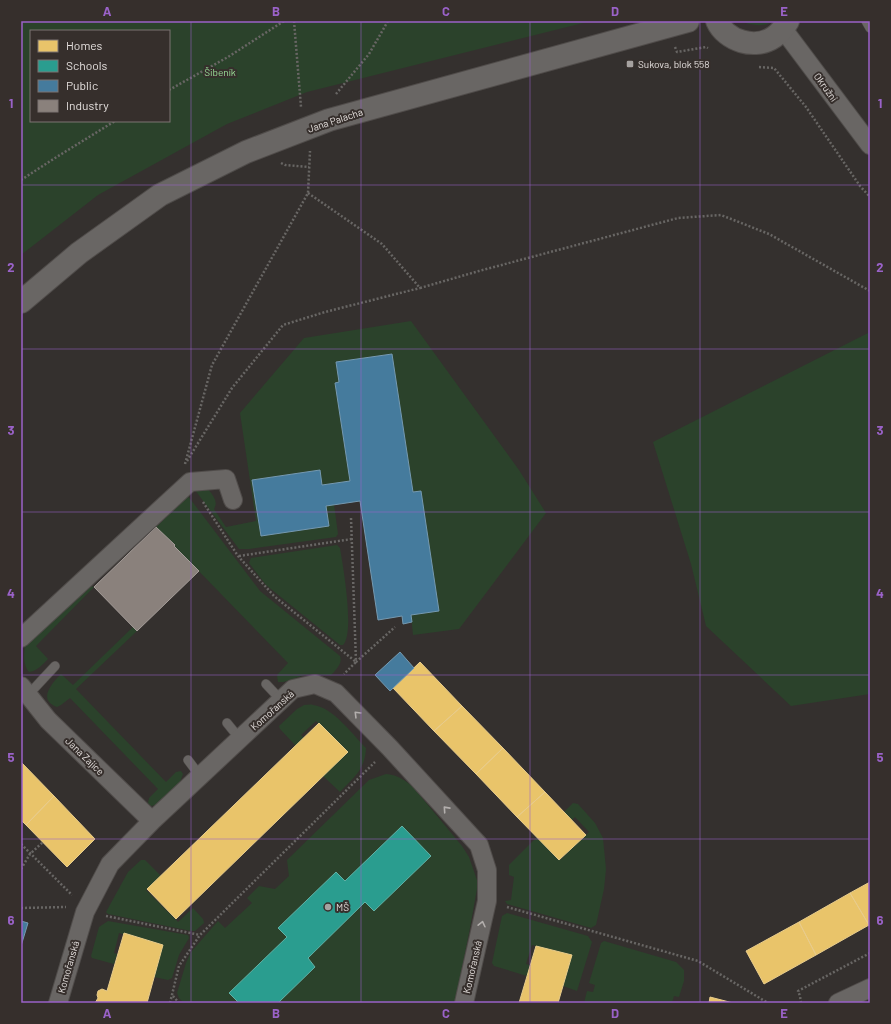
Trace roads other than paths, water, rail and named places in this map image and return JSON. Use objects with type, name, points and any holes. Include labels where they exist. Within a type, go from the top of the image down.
[{"type":"street","name":"Jana Palacha","points":[[21,302],[79,252],[160,195],[246,152],[329,120],[688,21]]},
{"type":"street","points":[[717,21],[719,26],[727,34],[738,41],[749,44],[762,43],[773,38],[786,25]]},
{"type":"street","name":"Okružní","points":[[786,25],[870,145]]},
{"type":"street","points":[[21,638],[190,482],[226,479],[233,500]]},
{"type":"street","name":"Komořanská","points":[[58,1003],[81,906],[110,864],[152,821],[293,689],[316,684],[336,693],[390,748],[479,845],[487,870],[487,901],[464,1003]]},
{"type":"street","name":"Jana Zajíce","points":[[24,691],[48,720],[152,821]]},
{"type":"street","points":[[838,1003],[870,988]]},
{"type":"lane","points":[[866,21],[870,28]]},
{"type":"lane","points":[[24,691],[55,666]]},
{"type":"lane","points":[[266,684],[281,700]]},
{"type":"lane","points":[[227,723],[240,739]]},
{"type":"lane","points":[[188,760],[200,776]]},
{"type":"place","name":"Sukova, blok 558","points":[[630,64]]},
{"type":"place","name":"MŠ","points":[[328,907]]},
{"type":"park label","name":"Šibeník","points":[[220,72]]}]
